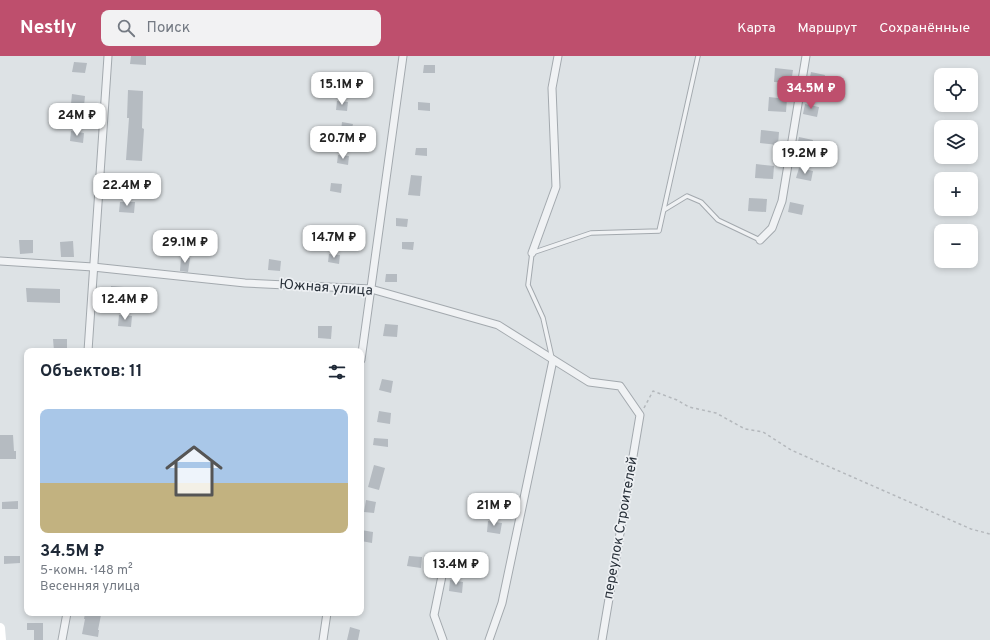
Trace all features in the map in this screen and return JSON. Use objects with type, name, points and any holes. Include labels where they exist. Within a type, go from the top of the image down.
[{"type":"main road","points":[[0,628],[1,640]]},
{"type":"street","points":[[88,348],[108,56]]},
{"type":"street","points":[[363,348],[403,56]]},
{"type":"street","points":[[532,254],[556,187],[552,88],[558,56]]},
{"type":"street","points":[[760,240],[772,228],[782,201],[806,56]]},
{"type":"street","name":"Южная улица","points":[[0,261],[93,266],[244,284],[370,289],[498,325],[589,382],[620,386],[640,415]]},
{"type":"street","points":[[489,640],[502,603],[553,360]]},
{"type":"street","name":"переулок Строителей","points":[[602,640],[640,415]]},
{"type":"street","points":[[443,571],[434,615],[443,640]]},
{"type":"street","points":[[62,640],[66,616]]},
{"type":"street","points":[[323,640],[327,616]]},
{"type":"lane","points":[[553,360],[544,318],[528,285],[532,254],[590,233],[659,231],[698,56]]},
{"type":"lane","points":[[664,210],[687,196],[701,202],[718,220],[760,240]]},
{"type":"path","points":[[640,415],[653,391],[677,400],[689,407],[716,413],[745,429],[763,432],[798,453],[971,529],[990,534]]},
{"type":"building","points":[[131,56],[146,56],[146,65],[130,64]]},
{"type":"building","points":[[74,62],[87,63],[85,73],[72,72]]},
{"type":"building","points":[[424,65],[435,65],[435,73],[423,73]]},
{"type":"building","points":[[775,68],[793,70],[791,83],[774,82]]},
{"type":"building","points":[[811,72],[825,75],[823,85],[809,82]]},
{"type":"building","points":[[128,90],[143,91],[142,128],[144,129],[142,161],[126,160],[129,118],[127,118]]},
{"type":"building","points":[[72,94],[85,96],[84,106],[71,104]]},
{"type":"building","points":[[769,97],[787,99],[786,112],[768,111]]},
{"type":"building","points":[[337,101],[348,102],[347,111],[336,110]]},
{"type":"building","points":[[418,102],[430,103],[430,111],[418,110]]},
{"type":"building","points":[[805,104],[819,107],[817,117],[803,114]]},
{"type":"building","points":[[342,122],[353,124],[351,132],[341,131]]},
{"type":"building","points":[[761,130],[779,132],[778,145],[760,143]]},
{"type":"building","points":[[71,131],[84,133],[83,143],[70,141]]},
{"type":"building","points":[[799,137],[813,140],[811,150],[797,146]]},
{"type":"building","points":[[416,148],[427,148],[427,156],[415,155]]},
{"type":"building","points":[[338,155],[349,156],[348,165],[337,163]]},
{"type":"building","points":[[756,164],[774,166],[773,179],[755,178]]},
{"type":"building","points":[[799,168],[813,171],[811,181],[796,178]]},
{"type":"building","points":[[125,175],[140,176],[140,187],[125,186]]},
{"type":"building","points":[[411,175],[422,176],[420,196],[408,195]]},
{"type":"building","points":[[331,183],[342,184],[341,193],[330,191]]},
{"type":"building","points":[[749,198],[767,199],[766,212],[748,211]]},
{"type":"building","points":[[120,202],[135,202],[134,213],[119,212]]},
{"type":"building","points":[[790,202],[804,205],[802,215],[788,212]]},
{"type":"building","points":[[396,218],[408,219],[407,227],[396,226]]},
{"type":"building","points":[[333,225],[344,227],[343,235],[332,234]]},
{"type":"building","points":[[19,240],[33,240],[33,253],[20,254]]},
{"type":"building","points":[[73,241],[74,257],[61,257],[60,242]]},
{"type":"building","points":[[402,242],[414,242],[413,250],[402,249]]},
{"type":"building","points":[[329,254],[340,255],[339,264],[328,262]]},
{"type":"building","points":[[181,257],[190,258],[188,272],[180,271]]},
{"type":"building","points":[[269,259],[281,261],[280,271],[268,270]]},
{"type":"building","points":[[386,274],[397,274],[397,282],[385,282]]},
{"type":"building","points":[[111,286],[124,287],[123,298],[110,297]]},
{"type":"building","points":[[26,288],[60,289],[60,303],[27,302]]},
{"type":"building","points":[[119,315],[132,316],[131,327],[118,326]]},
{"type":"building","points":[[385,324],[398,325],[397,337],[383,336]]},
{"type":"building","points":[[318,326],[332,326],[331,339],[318,338]]},
{"type":"building","points":[[53,339],[67,339],[67,348],[54,348]]},
{"type":"building","points":[[382,379],[393,381],[391,393],[379,390]]},
{"type":"building","points":[[379,411],[391,413],[390,424],[377,422]]},
{"type":"building","points":[[0,435],[13,435],[16,459],[0,459]]},
{"type":"building","points":[[374,438],[388,439],[388,447],[373,445]]},
{"type":"building","points":[[374,465],[385,468],[379,490],[368,487]]},
{"type":"building","points":[[366,500],[376,502],[374,513],[364,512]]},
{"type":"building","points":[[18,501],[18,509],[2,509],[2,502]]},
{"type":"building","points":[[488,521],[502,523],[500,534],[487,532]]},
{"type":"building","points":[[364,530],[373,532],[372,543],[364,542]]},
{"type":"building","points":[[4,556],[20,556],[20,563],[4,564]]},
{"type":"building","points":[[409,556],[422,557],[421,568],[407,566]]},
{"type":"building","points":[[450,580],[463,582],[462,593],[449,591]]},
{"type":"building","points":[[84,616],[101,616],[98,637],[82,634]]},
{"type":"building","points":[[27,623],[43,623],[43,640],[34,640],[34,630],[27,630]]},
{"type":"building","points":[[350,627],[360,630],[358,640],[347,640]]}]
